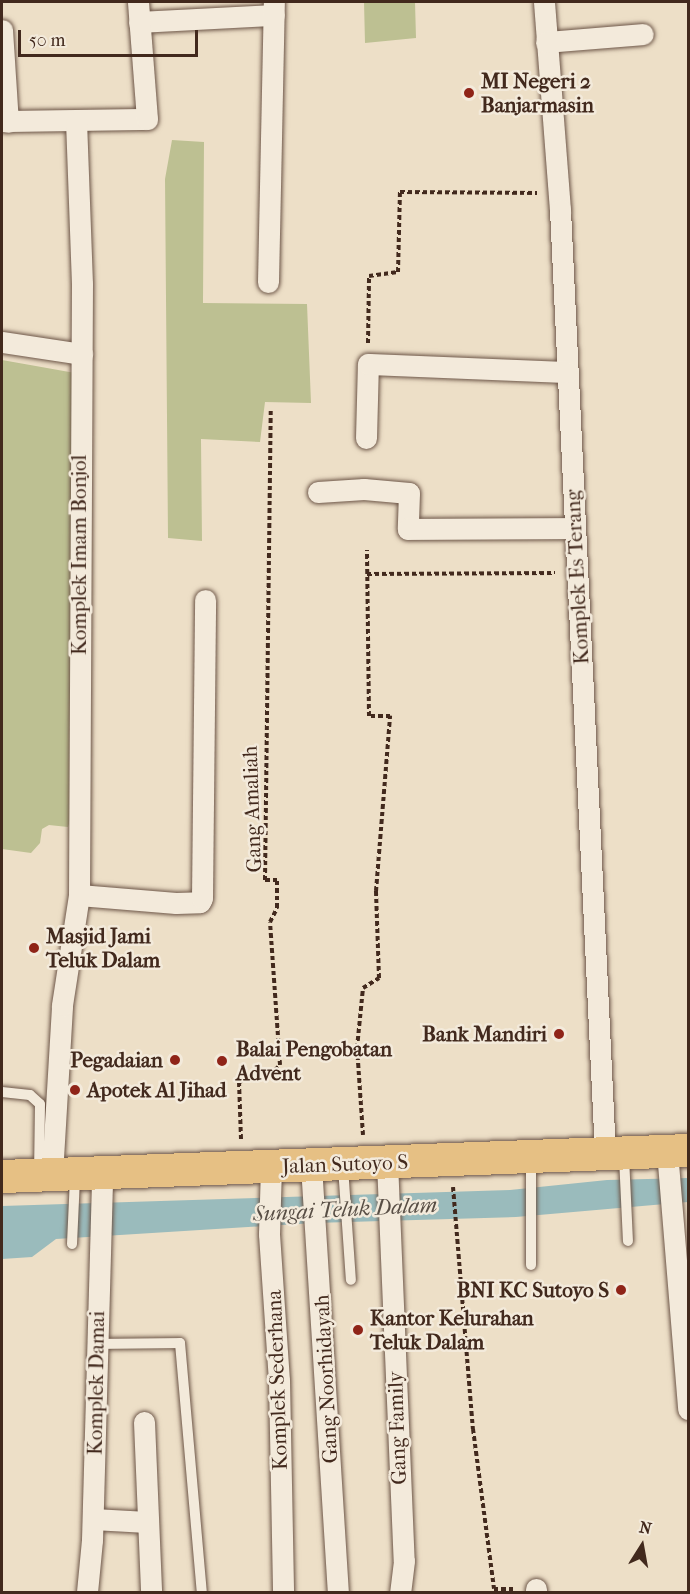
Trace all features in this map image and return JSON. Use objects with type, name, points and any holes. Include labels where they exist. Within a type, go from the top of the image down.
[{"type":"highway","name":"Jalan Sutoyo S","points":[[2,1176],[74,1182],[261,1175],[351,1175],[531,1168],[675,1157]]},
{"type":"street","name":"Komplek Es Terang","points":[[544,2],[558,193],[576,573],[618,1160]]},
{"type":"street","points":[[2,30],[5,122],[76,123],[147,119],[139,12],[274,8],[268,282]]},
{"type":"street","points":[[546,42],[643,34]]},
{"type":"street","name":"Komplek Imam Bonjol","points":[[74,1182],[62,1005],[79,895],[82,354],[76,123]]},
{"type":"street","points":[[2,342],[82,354]]},
{"type":"street","points":[[366,438],[368,364],[567,372]]},
{"type":"street","points":[[318,492],[364,489],[410,493],[408,529],[574,528]]},
{"type":"street","points":[[79,895],[176,903],[195,903],[202,898],[205,600]]},
{"type":"street","points":[[675,1157],[670,1204],[688,1409]]},
{"type":"street","name":"Komplek Sederhana","points":[[261,1175],[270,1234],[279,1380],[283,1593]]},
{"type":"street","name":"Gang Family","points":[[351,1175],[390,1226],[404,1561],[400,1593]]},
{"type":"street","name":"Gang Noorhidayah","points":[[338,1593],[317,1231],[351,1175]]},
{"type":"street","name":"Komplek Damai","points":[[74,1182],[100,1243],[93,1519],[87,1593]]},
{"type":"street","points":[[144,1422],[151,1593]]},
{"type":"street","points":[[93,1519],[147,1522]]},
{"type":"lane","points":[[2,1092],[30,1095],[40,1104],[74,1182],[72,1244]]},
{"type":"lane","points":[[618,1160],[627,1209],[628,1241]]},
{"type":"lane","points":[[531,1168],[531,1265]]},
{"type":"lane","points":[[351,1175],[347,1231],[351,1280]]},
{"type":"lane","points":[[97,1344],[180,1343],[202,1593]]},
{"type":"path","points":[[368,364],[369,276],[398,272],[400,192],[558,193]]},
{"type":"path","name":"Gang Amaliah","points":[[261,1175],[239,1083],[249,1074],[275,1070],[280,1065],[270,922],[278,908],[277,880],[265,880],[271,410]]},
{"type":"path","points":[[351,1175],[357,1048],[363,988],[379,978],[376,891],[390,716],[369,716],[367,550]]},
{"type":"path","points":[[367,574],[576,573]]},
{"type":"path","points":[[453,1187],[473,1429],[494,1589],[536,1591]]},
{"type":"green space","points":[[364,2],[415,2],[416,38],[365,43]]},
{"type":"green space","points":[[172,140],[204,142],[203,303],[307,304],[311,403],[265,402],[260,442],[201,439],[202,541],[168,538],[165,179]]},
{"type":"green space","points":[[2,360],[75,373],[72,814],[68,827],[49,825],[42,829],[40,843],[31,853],[2,849]]},
{"type":"water","name":"Sungai Teluk Dalam","points":[[688,1178],[688,1202],[516,1217],[314,1223],[56,1239],[32,1257],[2,1259],[2,1206],[510,1190],[607,1180]]},
{"type":"place","name":"MI Negeri 2 Banjarmasin","points":[[469,93]]},
{"type":"place","name":"Masjid Jami Teluk Dalam","points":[[34,948]]},
{"type":"place","name":"Bank Mandiri","points":[[559,1034]]},
{"type":"place","name":"Pegadaian","points":[[175,1060]]},
{"type":"place","name":"Balai Pengobatan Advent","points":[[222,1061]]},
{"type":"place","name":"Apotek Al Jihad","points":[[75,1090]]},
{"type":"place","name":"BNI KC Sutoyo S","points":[[621,1290]]},
{"type":"place","name":"Kantor Kelurahan Teluk Dalam","points":[[358,1330]]}]
